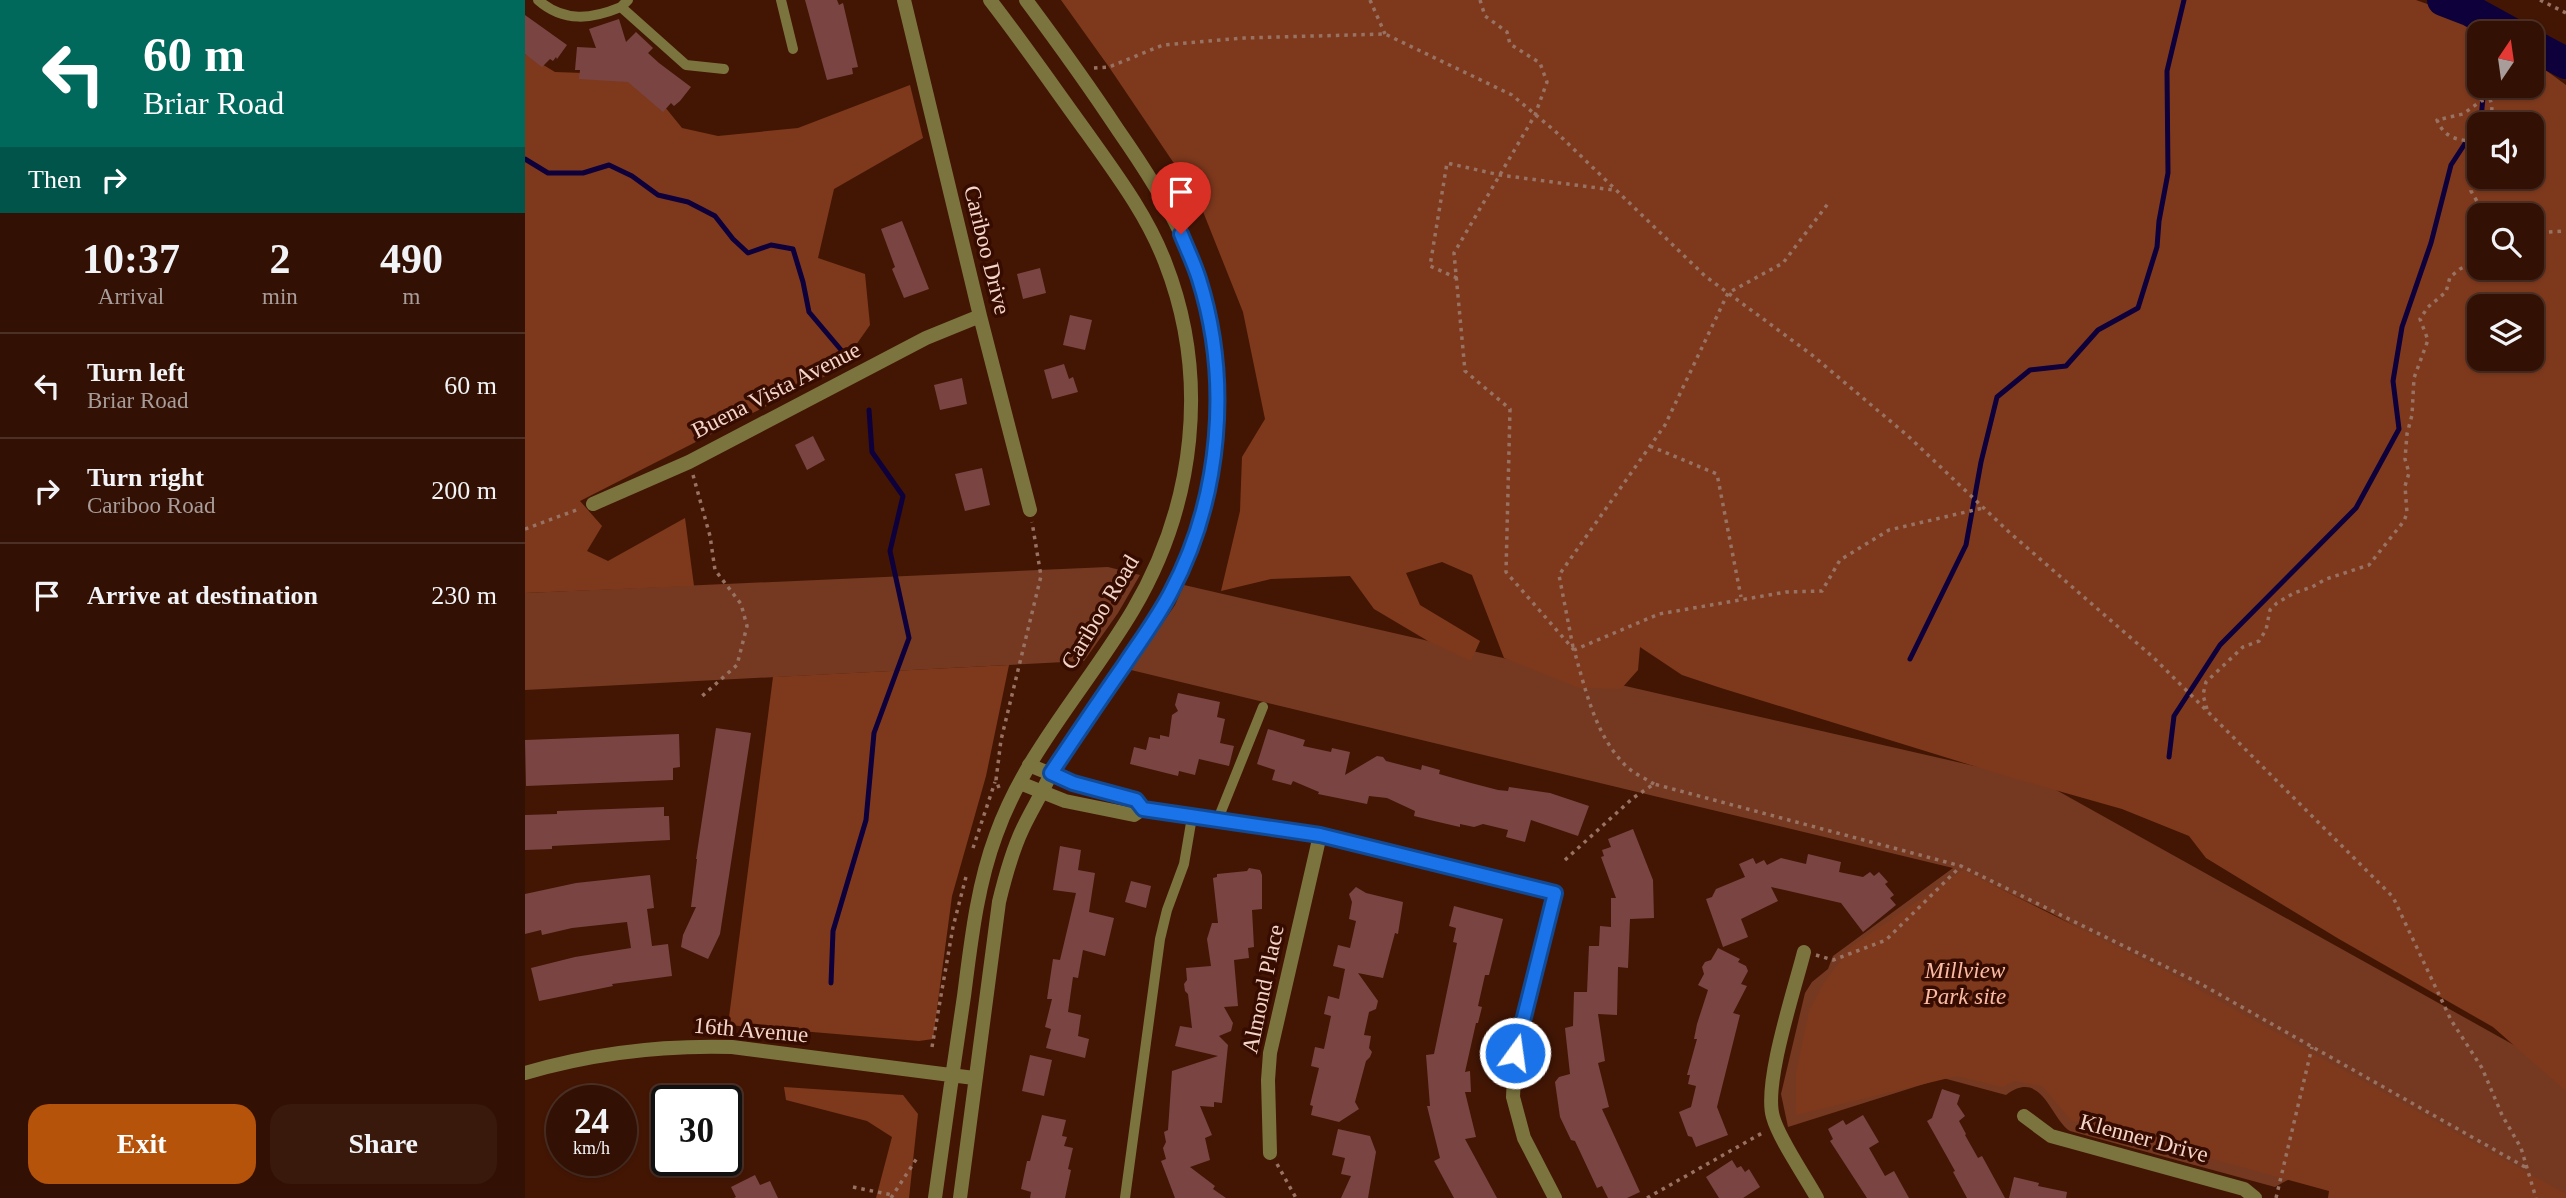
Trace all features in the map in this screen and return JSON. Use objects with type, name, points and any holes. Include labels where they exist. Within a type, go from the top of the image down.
[{"type":"street","name":"Cariboo Drive","points":[[904,0],[1030,510]]},
{"type":"street","name":"Cariboo Road","points":[[935,1198],[974,921],[995,837],[1029,765],[1133,610],[1161,554],[1176,515],[1183,485],[1192,420],[1189,356],[1175,290],[1148,225],[1129,194],[990,0]]},
{"type":"street","name":"Cariboo Road","points":[[960,1198],[999,902],[1007,871],[1022,830],[1051,773],[1160,612],[1191,551],[1209,483],[1217,418],[1217,380],[1210,323],[1199,278],[1181,234],[1136,156],[1078,70],[1026,0]]},
{"type":"street","name":"Buena Vista Avenue","points":[[593,504],[689,461],[926,338],[980,316]]},
{"type":"street","points":[[1029,765],[1073,783],[1136,800],[1143,809],[1320,835],[1555,893],[1515,1053],[1513,1097],[1524,1138],[1555,1198]]},
{"type":"street","points":[[1020,783],[1065,801],[1134,815],[1143,809]]},
{"type":"street","name":"Almond Place","points":[[1270,1153],[1270,1054],[1320,835]]},
{"type":"street","points":[[1804,952],[1772,1079],[1771,1105],[1776,1125],[1817,1198]]},
{"type":"street","name":"16th Avenue","points":[[525,1073],[620,1051],[694,1046],[732,1047],[974,1077]]},
{"type":"street","name":"Klenner Drive","points":[[2024,1116],[2051,1136],[2244,1189],[2255,1198]]},
{"type":"lane","points":[[538,0],[547,8],[569,16],[596,17],[625,4],[685,65],[725,69]]},
{"type":"lane","points":[[781,0],[793,49]]},
{"type":"lane","points":[[1218,819],[1263,707]]},
{"type":"lane","points":[[1125,1198],[1160,939],[1167,910],[1184,864],[1192,817]]},
{"type":"path","points":[[1370,0],[1385,34]]},
{"type":"path","points":[[1480,0],[1485,16],[1507,32],[1510,44],[1541,63],[1547,82],[1535,115],[1454,253],[1465,372],[1510,409],[1506,572],[1574,650]]},
{"type":"path","points":[[2540,0],[2566,13]]},
{"type":"path","points":[[1078,70],[1109,66],[1163,45],[1244,38],[1385,34],[1502,90],[1535,115],[1705,276],[1812,355],[1908,436],[1983,508],[2154,658],[2393,897],[2451,1020],[2482,1068],[2502,1115],[2521,1148],[2536,1198]]},
{"type":"path","points":[[2467,142],[2453,138],[2441,129],[2437,120],[2463,114],[2481,101],[2490,99],[2492,112]]},
{"type":"path","points":[[1457,278],[1430,266],[1447,163],[1500,175],[1615,190]]},
{"type":"path","points":[[1830,201],[1783,263],[1728,293],[1665,425],[1559,575],[1574,650],[1593,716],[1614,753],[1628,769],[1654,784],[1961,866],[2201,984],[2527,1168]]},
{"type":"path","points":[[2544,232],[2566,231]]},
{"type":"path","points":[[2207,710],[2203,695],[2206,682],[2243,647],[2259,641],[2266,631],[2270,610],[2277,603],[2326,579],[2369,565],[2404,521],[2407,513],[2405,486],[2409,472],[2405,459],[2414,378],[2428,340],[2420,319],[2428,307],[2446,292],[2450,277],[2467,267]]},
{"type":"path","points":[[1650,446],[1717,474],[1741,597]]},
{"type":"path","points":[[689,461],[711,536],[715,570],[741,604],[747,626],[737,665],[700,698]]},
{"type":"path","points":[[525,529],[593,504]]},
{"type":"path","points":[[1574,650],[1659,614],[1786,592],[1822,591],[1840,560],[1889,530],[1983,508]]},
{"type":"path","points":[[996,780],[1001,740],[1041,576],[1030,510]]},
{"type":"path","points":[[1565,860],[1633,798],[1654,784]]},
{"type":"path","points":[[1833,960],[1886,940],[1961,866]]},
{"type":"path","points":[[2276,1198],[2312,1047]]},
{"type":"path","points":[[1647,1198],[1756,1136]]},
{"type":"path","points":[[1270,1153],[1296,1198]]},
{"type":"path","points":[[853,1187],[892,1196],[917,1158],[920,1158]]},
{"type":"green space","points":[[1061,0],[2416,0],[2467,22],[2467,98],[2545,98],[2545,70],[2566,85],[2566,1091],[2493,1027],[2339,939],[2206,858],[2189,836],[2122,809],[2016,779],[1682,675],[1640,647],[1638,670],[1621,689],[1579,688],[1504,658],[1472,575],[1442,562],[1406,573],[1420,605],[1480,641],[1471,661],[1428,641],[1374,609],[1350,576],[1271,579],[1221,591],[1240,511],[1242,457],[1265,419],[1243,312],[1198,199]]},
{"type":"green space","points":[[525,54],[555,72],[639,75],[682,128],[718,136],[798,128],[910,85],[923,138],[834,189],[818,258],[865,274],[870,325],[839,369],[580,501],[602,526],[587,551],[608,561],[685,518],[694,586],[525,593]]},
{"type":"green space","points":[[1108,567],[1140,575],[1118,613],[1084,661],[525,690],[525,593]]},
{"type":"green space","points":[[1184,585],[2040,781],[2566,1074],[2566,1197],[2051,913],[1961,870],[2320,1062],[2295,1176],[2275,1187],[2070,1131],[2044,1098],[2028,1087],[2018,1088],[2006,1095],[1943,1078],[1788,1127],[1781,1094],[1805,993],[1812,982],[1828,969],[1833,956],[1953,868],[1131,670],[1175,605]]},
{"type":"green space","points":[[1009,665],[986,776],[952,896],[933,1039],[919,1041],[728,1025],[773,677]]},
{"type":"green space","name":"Millview Park site","points":[[1963,870],[2169,973],[2566,1194],[2566,1198],[2328,1198],[2329,1191],[2071,1120],[2042,1086],[2015,1081],[2002,1087],[1957,1076],[1796,1115],[1796,1073],[1809,1011],[1825,981],[1851,947]]},
{"type":"green space","points":[[784,1087],[903,1095],[918,1114],[909,1198],[876,1198],[892,1137],[867,1121],[786,1100]]},
{"type":"building","points":[[805,0],[837,0],[839,5],[843,3],[858,67],[852,68],[853,74],[827,80]]},
{"type":"building","points":[[525,15],[567,45],[557,59],[550,59],[542,67],[525,54]]},
{"type":"building","points":[[619,19],[626,42],[636,32],[653,48],[648,53],[691,87],[674,106],[671,103],[663,112],[628,82],[579,79],[580,70],[575,70],[577,47],[596,48],[589,29]]},
{"type":"building","points":[[902,221],[929,289],[904,298],[892,269],[895,267],[881,229]]},
{"type":"building","points":[[1040,268],[1046,293],[1023,299],[1017,274]]},
{"type":"building","points":[[1070,315],[1092,320],[1085,350],[1063,345]]},
{"type":"building","points":[[1064,364],[1069,379],[1073,377],[1078,392],[1052,399],[1044,370]]},
{"type":"building","points":[[962,378],[967,404],[940,410],[934,385]]},
{"type":"building","points":[[813,436],[825,460],[807,470],[795,445]]},
{"type":"building","points":[[982,468],[990,505],[965,511],[955,474]]},
{"type":"building","points":[[1178,693],[1220,702],[1217,717],[1225,719],[1220,743],[1234,746],[1229,766],[1199,759],[1195,775],[1179,771],[1178,776],[1130,764],[1134,747],[1146,750],[1149,737],[1169,737],[1172,715],[1178,711],[1175,705]]},
{"type":"building","points":[[716,728],[751,733],[720,934],[708,959],[681,947],[683,935],[696,907],[691,907],[696,859]]},
{"type":"building","points":[[1268,729],[1305,740],[1303,746],[1331,752],[1332,748],[1350,752],[1345,775],[1377,756],[1421,770],[1422,765],[1440,770],[1439,774],[1498,790],[1508,791],[1509,787],[1550,793],[1589,806],[1578,836],[1531,820],[1525,842],[1506,837],[1508,830],[1483,824],[1474,827],[1460,824],[1460,827],[1414,816],[1415,811],[1387,798],[1369,796],[1367,804],[1318,794],[1319,792],[1293,781],[1291,785],[1272,780],[1275,770],[1257,764]]},
{"type":"building","points":[[679,734],[680,767],[673,768],[673,780],[526,786],[525,740]]},
{"type":"building","points":[[664,807],[664,816],[669,816],[670,840],[552,846],[552,849],[525,850],[525,815],[557,814],[557,811]]},
{"type":"building","points":[[1633,829],[1653,880],[1654,918],[1630,919],[1628,968],[1618,967],[1617,1015],[1598,1014],[1605,1061],[1598,1063],[1609,1107],[1602,1109],[1640,1192],[1627,1198],[1608,1198],[1602,1186],[1597,1188],[1575,1141],[1571,1140],[1560,1117],[1555,1082],[1559,1077],[1570,1074],[1565,1028],[1573,1026],[1574,992],[1587,992],[1589,946],[1599,946],[1600,926],[1611,927],[1611,898],[1616,898],[1601,857],[1604,856],[1602,850],[1611,847],[1608,839]]},
{"type":"building","points":[[1060,846],[1081,850],[1078,870],[1095,873],[1089,912],[1114,918],[1105,956],[1083,950],[1078,978],[1073,977],[1068,1012],[1081,1015],[1078,1036],[1089,1039],[1085,1058],[1046,1048],[1051,1029],[1045,1027],[1052,999],[1047,999],[1053,959],[1060,960],[1076,893],[1053,890]]},
{"type":"building","points":[[1808,854],[1841,862],[1839,872],[1863,877],[1870,872],[1874,876],[1879,872],[1888,882],[1885,884],[1894,895],[1890,898],[1896,905],[1863,932],[1841,903],[1771,887],[1778,901],[1741,919],[1748,937],[1723,947],[1706,899],[1712,897],[1716,889],[1745,877],[1739,864],[1753,858],[1756,864],[1764,860],[1767,865],[1781,858],[1806,864]]},
{"type":"building","points":[[1249,868],[1260,870],[1262,875],[1262,909],[1252,910],[1254,947],[1248,948],[1249,958],[1234,960],[1238,1006],[1224,1007],[1233,1023],[1231,1031],[1219,1036],[1228,1045],[1222,1103],[1214,1102],[1214,1107],[1200,1106],[1212,1135],[1205,1138],[1210,1160],[1190,1167],[1226,1198],[1175,1198],[1161,1161],[1166,1159],[1163,1148],[1166,1142],[1164,1132],[1168,1130],[1172,1071],[1218,1056],[1175,1046],[1180,1026],[1192,1028],[1188,994],[1184,984],[1187,980],[1186,968],[1211,966],[1207,939],[1212,923],[1218,923],[1213,878],[1217,877],[1217,874],[1247,871]]},
{"type":"building","points":[[650,875],[654,908],[647,909],[652,946],[668,944],[672,976],[612,984],[613,986],[539,1001],[531,968],[575,957],[631,948],[627,922],[572,928],[542,935],[541,930],[525,934],[525,894],[576,883]]},
{"type":"building","points":[[1131,881],[1151,886],[1146,908],[1125,902]]},
{"type":"building","points":[[1356,887],[1366,893],[1403,902],[1398,934],[1395,933],[1383,978],[1358,973],[1378,1001],[1376,1009],[1369,1012],[1364,1035],[1371,1036],[1369,1048],[1372,1052],[1366,1061],[1355,1102],[1359,1109],[1339,1122],[1311,1115],[1313,1106],[1310,1105],[1319,1068],[1311,1066],[1315,1047],[1324,1049],[1331,1016],[1324,1014],[1328,996],[1339,999],[1345,969],[1333,966],[1338,945],[1350,948],[1356,921],[1349,919],[1352,902],[1349,894]]},
{"type":"building","points":[[1454,906],[1503,919],[1489,975],[1485,975],[1478,1006],[1482,1007],[1465,1072],[1470,1071],[1471,1092],[1465,1092],[1476,1137],[1465,1139],[1497,1198],[1454,1198],[1434,1161],[1440,1158],[1427,1106],[1430,1106],[1426,1055],[1434,1054],[1457,943],[1453,942],[1456,928],[1449,926]]},
{"type":"building","points":[[1718,948],[1740,959],[1738,962],[1746,966],[1748,971],[1741,984],[1747,986],[1733,1013],[1740,1015],[1717,1107],[1728,1135],[1696,1147],[1692,1137],[1688,1136],[1679,1112],[1691,1107],[1696,1086],[1688,1084],[1690,1075],[1687,1075],[1697,1039],[1694,1039],[1697,1024],[1708,990],[1698,985],[1704,974],[1702,967],[1705,962],[1711,960]]},
{"type":"building","points":[[1030,1055],[1052,1060],[1044,1096],[1022,1091]]},
{"type":"building","points":[[1942,1089],[1960,1095],[1957,1104],[1965,1116],[1959,1121],[1965,1135],[1978,1158],[1982,1156],[2005,1198],[1967,1198],[1927,1121],[1932,1118]]},
{"type":"building","points":[[1042,1115],[1066,1120],[1062,1136],[1067,1137],[1064,1146],[1073,1148],[1065,1198],[1030,1198],[1031,1192],[1021,1189]]},
{"type":"building","points":[[1863,1115],[1879,1142],[1869,1148],[1885,1176],[1894,1171],[1909,1198],[1867,1198],[1830,1141],[1833,1139],[1828,1129],[1843,1120],[1846,1125]]},
{"type":"building","points":[[1338,1129],[1370,1136],[1376,1152],[1368,1198],[1341,1198],[1351,1176],[1341,1174],[1345,1158],[1332,1155]]},
{"type":"building","points":[[1732,1160],[1737,1168],[1741,1166],[1745,1172],[1749,1169],[1760,1187],[1743,1198],[1719,1198],[1706,1177]]},
{"type":"building","points":[[755,1175],[760,1185],[770,1181],[778,1198],[734,1198],[736,1197],[731,1187]]},
{"type":"building","points":[[2014,1177],[2039,1183],[2038,1186],[2067,1192],[2066,1198],[2009,1198]]},
{"type":"waterway","points":[[1910,659],[1966,545],[1981,462],[1997,397],[2030,370],[2066,366],[2098,330],[2138,308],[2157,247],[2168,173],[2167,71],[2184,0]]},
{"type":"waterway","points":[[2443,0],[2489,21]]},
{"type":"waterway","points":[[2545,52],[2566,63]]},
{"type":"waterway","points":[[2169,757],[2174,716],[2220,645],[2356,508],[2399,429],[2393,381],[2402,327],[2431,243],[2451,165],[2481,119],[2483,98]]},
{"type":"waterway","points":[[525,159],[548,173],[583,173],[609,165],[632,176],[658,195],[688,202],[715,216],[748,253],[771,245],[793,249],[809,312],[847,357]]},
{"type":"waterway","points":[[831,983],[833,931],[866,820],[874,733],[909,638],[890,551],[903,496],[872,452],[869,410]]},
{"type":"route","points":[[1181,234],[1199,278],[1214,348],[1217,418],[1209,483],[1191,551],[1171,592],[1051,773],[1073,783],[1136,800],[1143,809],[1320,835],[1555,893],[1515,1053]]}]
